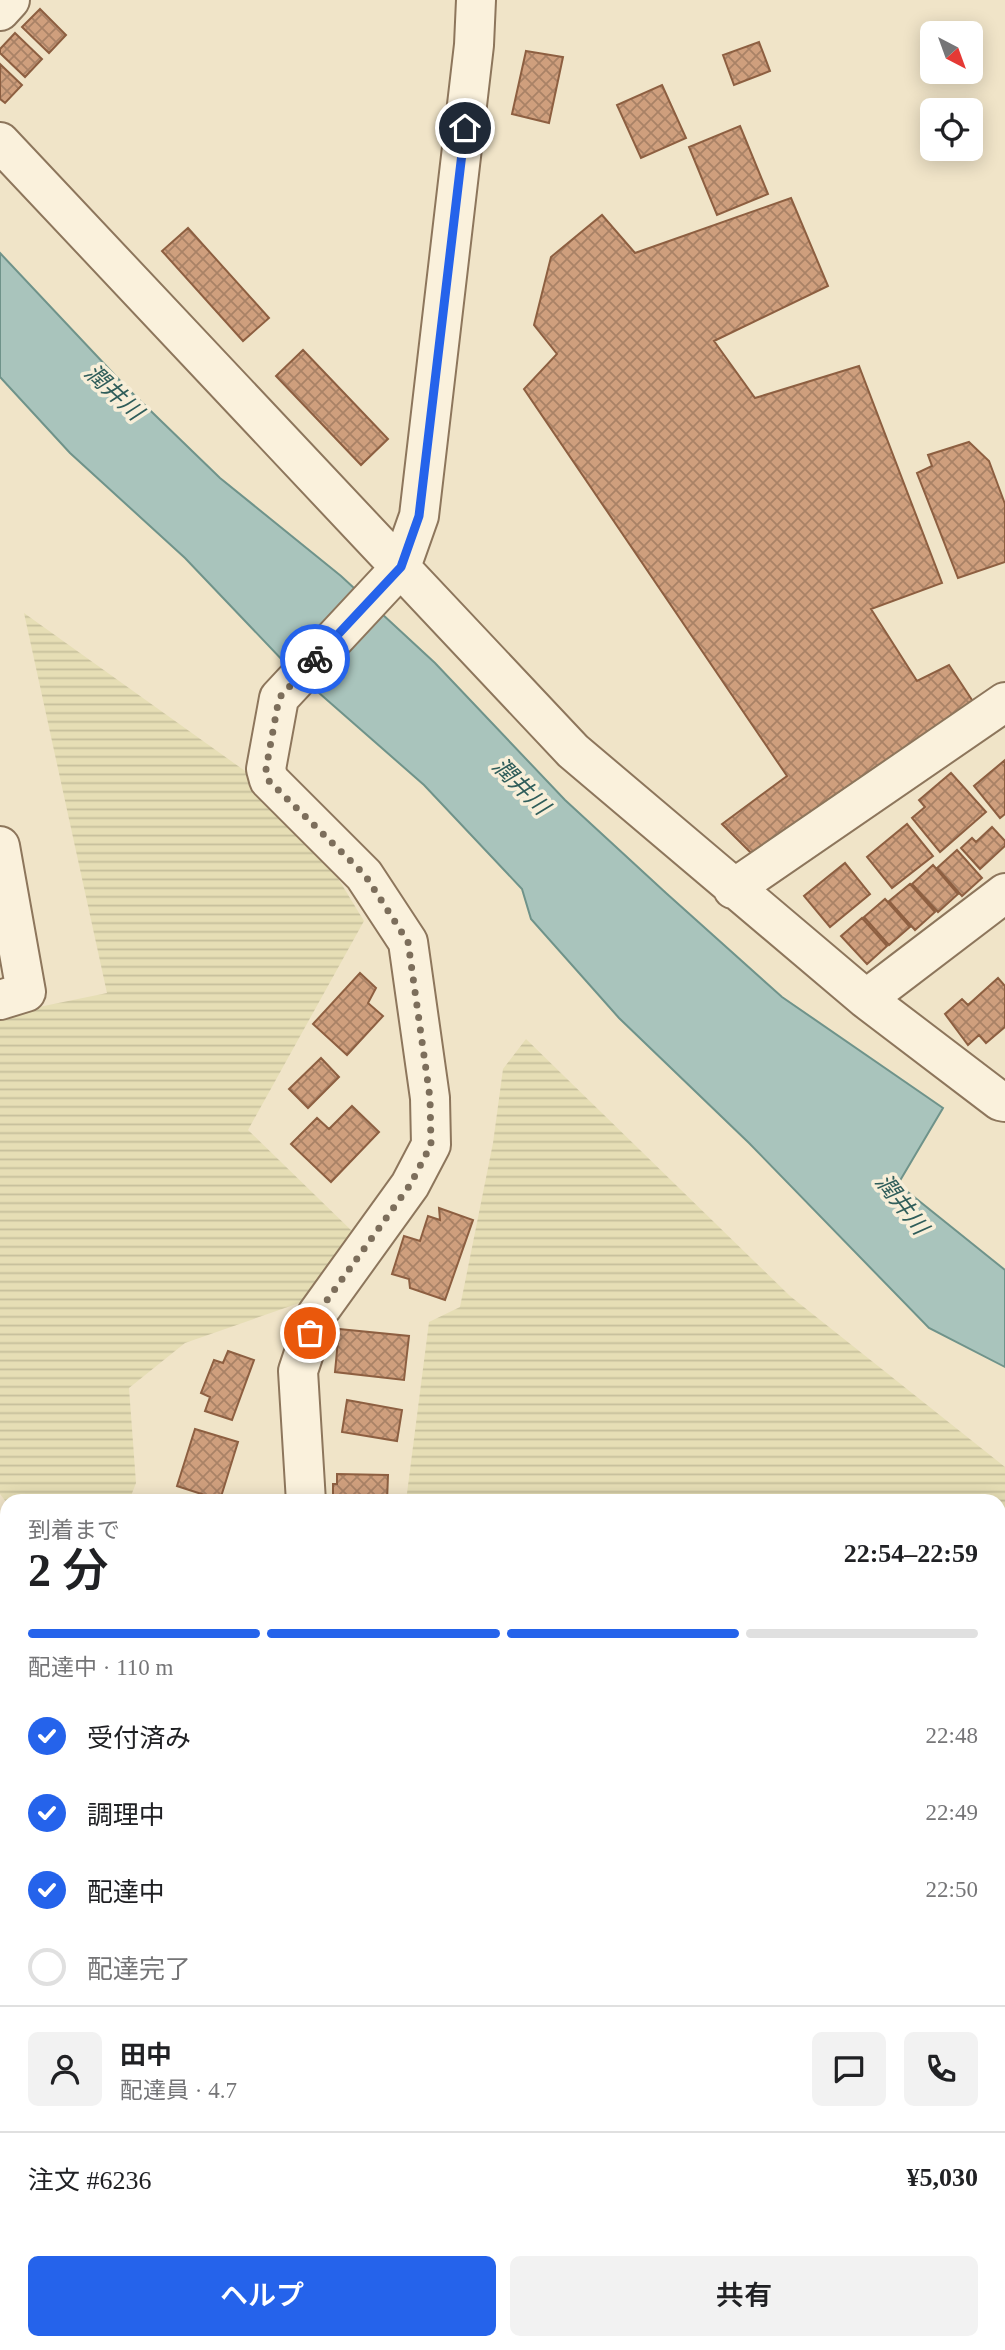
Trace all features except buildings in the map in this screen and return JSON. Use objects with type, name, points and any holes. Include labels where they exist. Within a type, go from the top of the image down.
[{"type":"street","points":[[0,11],[10,0]]},
{"type":"street","points":[[306,1494],[298,1371],[317,1314],[410,1185],[431,1145],[430,1098],[408,942],[365,875],[268,780],[266,769],[279,698],[401,567],[419,516],[474,45],[475,0]]},
{"type":"street","points":[[0,142],[573,751],[866,999],[1000,1101],[1005,1102]]},
{"type":"street","points":[[733,889],[1005,702]]},
{"type":"street","points":[[0,846],[26,992],[0,1000]]},
{"type":"street","points":[[866,999],[1005,893]]},
{"type":"shaded area","points":[[24,613],[294,806],[364,921],[248,1130],[353,1232],[305,1301],[185,1343],[129,1388],[136,1483],[132,1494],[0,1494],[0,1015],[107,993]]},
{"type":"shaded area","points":[[526,1039],[790,1296],[1005,1467],[1005,1494],[407,1494],[429,1322],[460,1307],[493,1143],[503,1069]]},
{"type":"water","name":"潤井川","points":[[0,253],[126,387],[220,478],[341,576],[435,663],[565,800],[666,893],[782,997],[943,1108],[898,1184],[1005,1270],[1005,1367],[929,1328],[749,1143],[619,1018],[531,919],[522,889],[424,785],[286,664],[185,558],[70,453],[0,377]]},
{"type":"way so far","points":[[310,1333],[317,1314],[410,1185],[431,1145],[430,1098],[408,942],[365,875],[268,780],[266,769],[279,698],[315,659]]},
{"type":"route","points":[[315,659],[401,567],[419,516],[465,128]]}]
